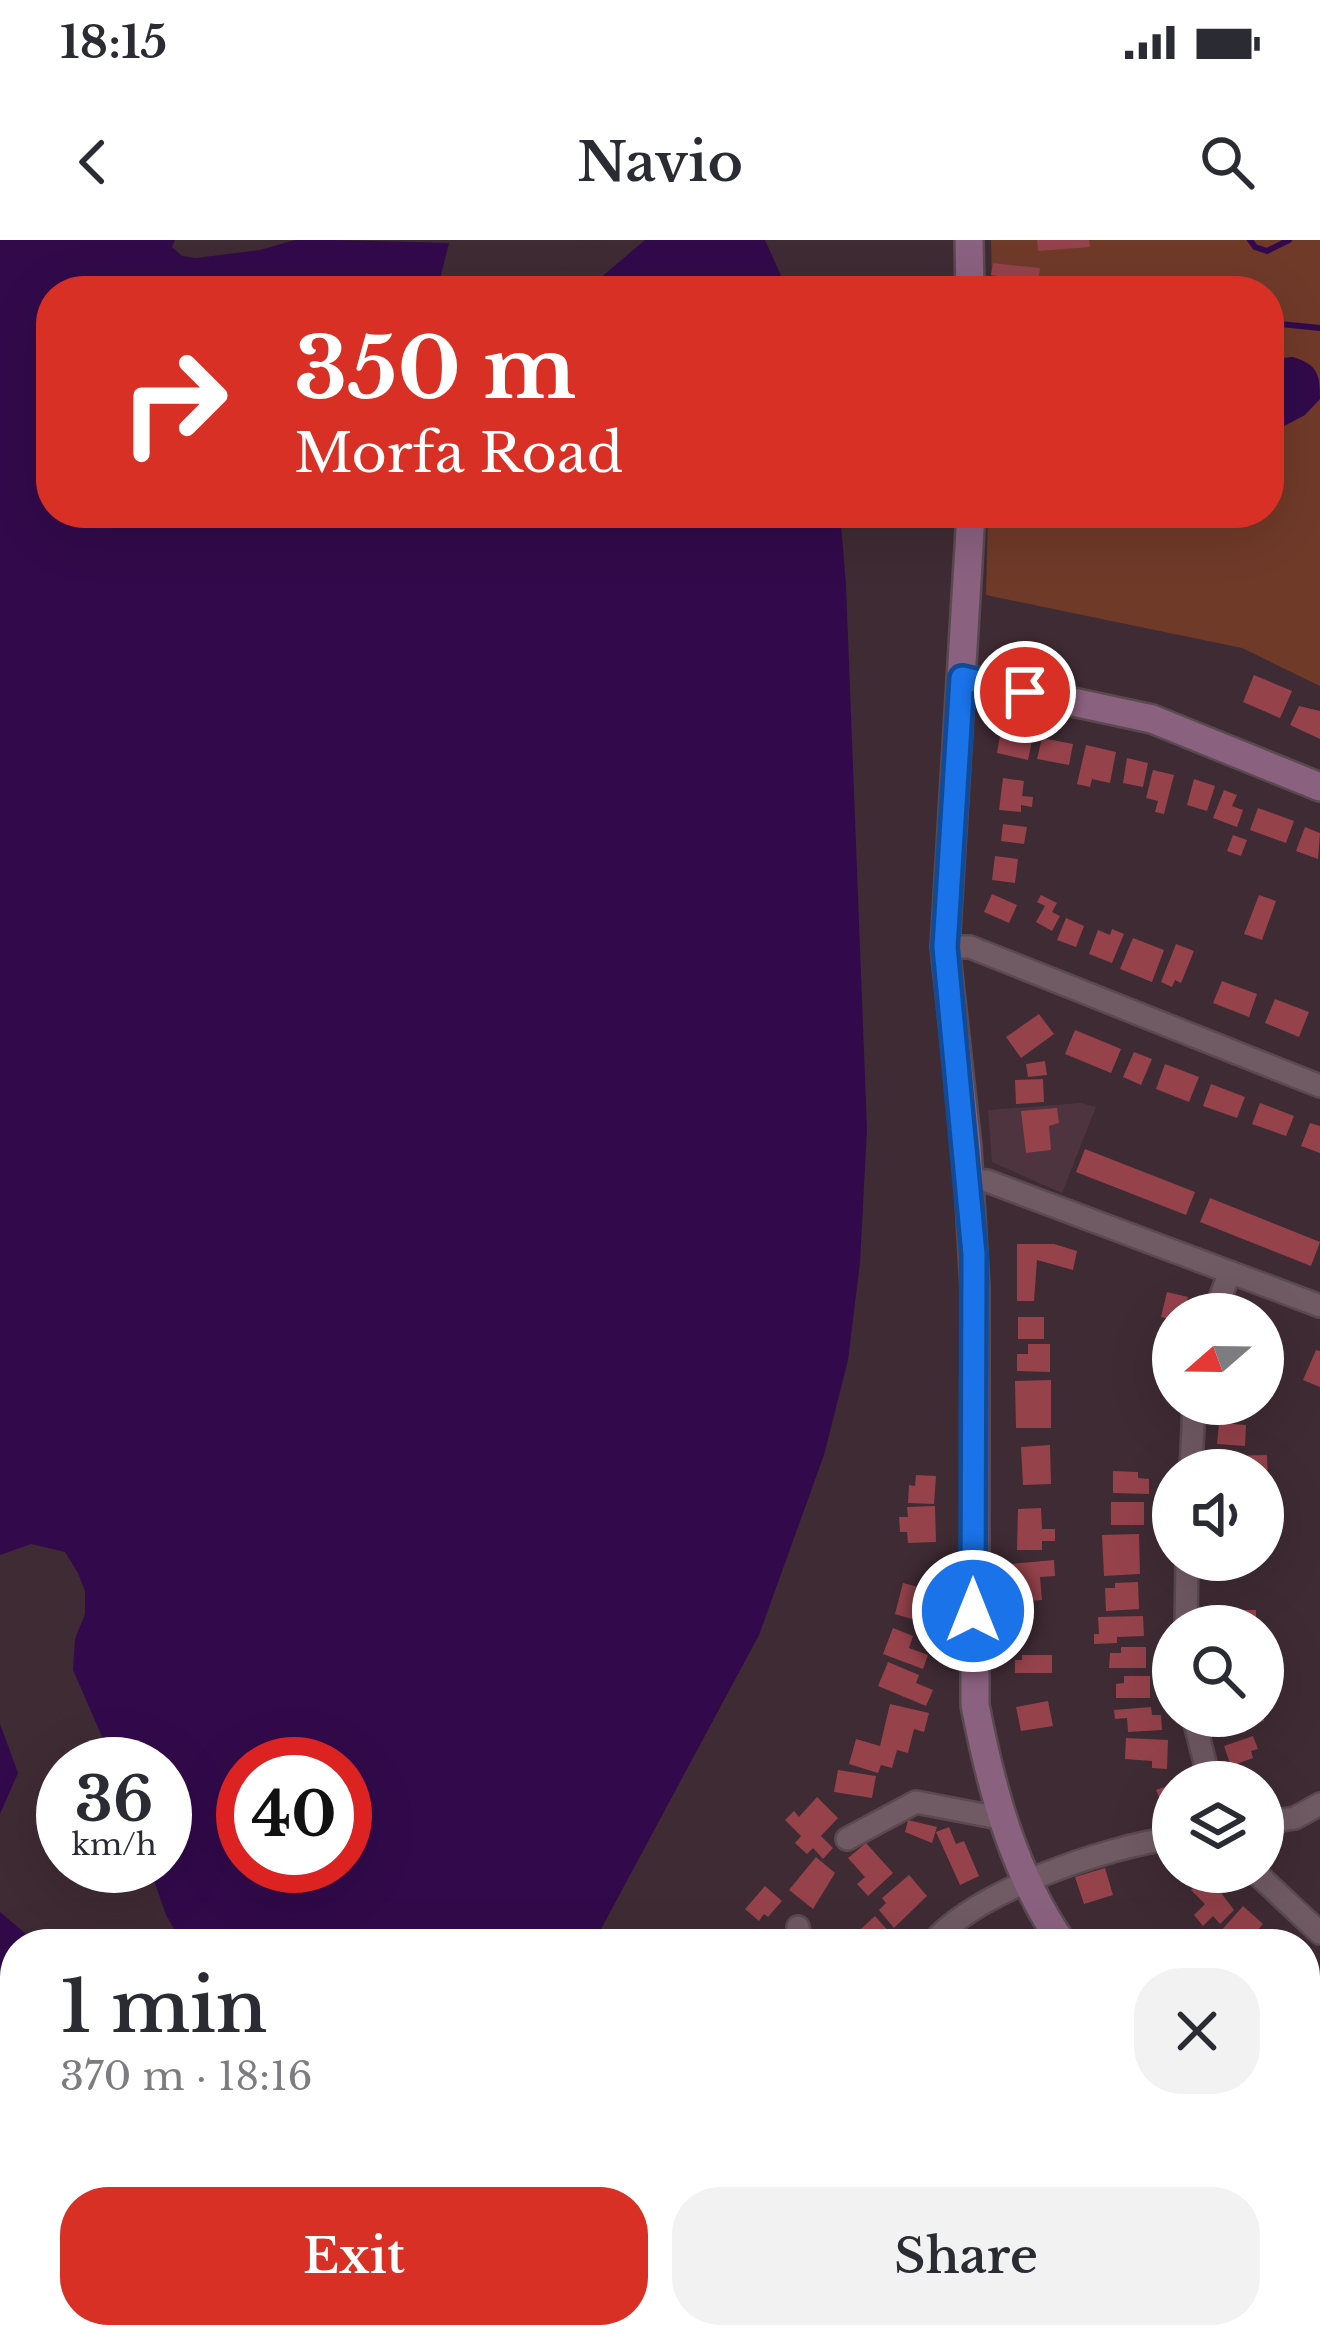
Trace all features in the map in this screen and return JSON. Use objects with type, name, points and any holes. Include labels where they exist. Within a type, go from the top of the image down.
[{"type":"street","points":[[968,240],[969,276]]},
{"type":"street","points":[[970,528],[945,947],[975,1288],[975,1705],[1004,1819],[1026,1879],[1054,1929]]},
{"type":"street","points":[[962,678],[1152,718],[1320,787]]},
{"type":"street","points":[[945,947],[970,947],[1320,1086]]},
{"type":"street","points":[[969,1180],[987,1181],[1320,1306]]},
{"type":"street","points":[[1222,1293],[1229,1272]]},
{"type":"street","points":[[847,1839],[916,1802],[1004,1819]]},
{"type":"street","points":[[1284,1820],[1320,1804]]},
{"type":"street","points":[[949,1929],[1026,1879],[1152,1844]]},
{"type":"street","points":[[1277,1893],[1316,1929]]},
{"type":"street","points":[[893,2349],[939,2349]]},
{"type":"shaded area","points":[[0,240],[583,240],[551,276],[36,276],[36,528],[841,528],[867,1129],[860,1263],[848,1360],[824,1455],[759,1635],[601,1929],[159,1929],[143,1893],[192,1893],[192,1737],[79,1737],[63,1702],[46,1689],[51,1737],[36,1737],[36,1893],[86,1893],[117,1929],[0,1929]]},
{"type":"shaded area","points":[[619,240],[765,240],[781,276],[555,276]]},
{"type":"shaded area","points":[[991,240],[1320,240],[1320,686],[1242,648],[986,595],[988,528],[1284,528],[1284,276],[992,276]]},
{"type":"shaded area","points":[[1284,358],[1308,363],[1316,372],[1320,399],[1305,415],[1284,426]]},
{"type":"shaded area","points":[[1081,1103],[1096,1107],[1062,1193],[992,1162],[988,1110]]},
{"type":"pier","points":[[175,240],[295,240],[196,258],[182,256],[172,247]]},
{"type":"pier","points":[[334,240],[589,240],[561,271],[609,240],[645,240],[603,276],[441,276],[449,243]]},
{"type":"pier","points":[[31,1544],[65,1552],[85,1591],[73,1670],[102,1737],[73,1737],[52,1695],[61,1737],[36,1737],[36,1893],[95,1893],[124,1929],[20,1929],[0,1912],[0,1814],[18,1773],[0,1724],[0,1555]]},
{"type":"pier","points":[[134,1893],[158,1893],[174,1929],[147,1929]]},
{"type":"building","points":[[1037,240],[1089,240],[1090,247],[1038,251]]},
{"type":"building","points":[[993,263],[1040,268],[1039,276],[991,275]]},
{"type":"building","points":[[1254,675],[1292,691],[1280,718],[1243,702]]},
{"type":"building","points":[[1299,706],[1320,711],[1320,739],[1290,725]]},
{"type":"building","points":[[1001,730],[1033,736],[1028,760],[997,753]]},
{"type":"building","points":[[1042,738],[1073,744],[1069,765],[1037,759]]},
{"type":"building","points":[[1086,745],[1116,752],[1110,783],[1092,779],[1090,787],[1077,784]]},
{"type":"building","points":[[1127,758],[1148,763],[1143,787],[1123,783]]},
{"type":"building","points":[[1153,770],[1174,775],[1164,814],[1155,812],[1158,801],[1146,798]]},
{"type":"building","points":[[1003,778],[1024,781],[1022,796],[1033,797],[1032,807],[1021,805],[1021,812],[999,810]]},
{"type":"building","points":[[1194,779],[1215,786],[1207,811],[1187,805]]},
{"type":"building","points":[[1224,790],[1237,795],[1232,806],[1243,810],[1237,827],[1213,818]]},
{"type":"building","points":[[1258,808],[1294,821],[1286,843],[1250,830]]},
{"type":"building","points":[[1003,824],[1027,827],[1024,844],[1001,841]]},
{"type":"building","points":[[1305,827],[1320,833],[1318,859],[1296,851]]},
{"type":"building","points":[[1233,835],[1247,840],[1241,856],[1227,851]]},
{"type":"building","points":[[995,856],[1018,859],[1015,883],[992,880]]},
{"type":"building","points":[[992,894],[1017,905],[1009,923],[984,912]]},
{"type":"building","points":[[1041,895],[1057,903],[1052,912],[1060,916],[1052,931],[1036,922],[1045,906],[1037,902]]},
{"type":"building","points":[[1259,895],[1276,901],[1262,940],[1244,934]]},
{"type":"building","points":[[1066,918],[1084,926],[1076,947],[1057,940]]},
{"type":"building","points":[[1112,929],[1124,934],[1112,963],[1089,954],[1098,930],[1110,935]]},
{"type":"building","points":[[1133,938],[1164,950],[1152,982],[1120,969]]},
{"type":"building","points":[[1176,944],[1194,951],[1181,983],[1175,980],[1172,987],[1161,982]]},
{"type":"building","points":[[1222,981],[1257,994],[1249,1017],[1213,1003]]},
{"type":"building","points":[[1275,999],[1309,1012],[1299,1037],[1265,1023]]},
{"type":"building","points":[[1039,1014],[1054,1034],[1021,1058],[1006,1037]]},
{"type":"building","points":[[1075,1030],[1121,1049],[1111,1073],[1065,1054]]},
{"type":"building","points":[[1134,1052],[1152,1059],[1141,1085],[1123,1077]]},
{"type":"building","points":[[1045,1061],[1047,1075],[1028,1077],[1026,1064]]},
{"type":"building","points":[[1165,1064],[1199,1077],[1189,1102],[1156,1089]]},
{"type":"building","points":[[1043,1079],[1044,1102],[1016,1104],[1015,1080]]},
{"type":"building","points":[[1211,1084],[1245,1097],[1237,1118],[1203,1106]]},
{"type":"building","points":[[1260,1103],[1294,1116],[1286,1136],[1252,1124]]},
{"type":"building","points":[[1057,1108],[1059,1123],[1049,1126],[1051,1150],[1026,1153],[1021,1111]]},
{"type":"building","points":[[1310,1123],[1320,1126],[1320,1153],[1301,1146]]},
{"type":"building","points":[[1085,1149],[1195,1192],[1186,1215],[1076,1172]]},
{"type":"building","points":[[1210,1198],[1320,1242],[1311,1266],[1200,1222]]},
{"type":"building","points":[[1017,1244],[1054,1244],[1077,1251],[1073,1270],[1037,1260],[1034,1301],[1017,1301]]},
{"type":"building","points":[[1018,1317],[1044,1317],[1044,1339],[1018,1339]]},
{"type":"building","points":[[1028,1344],[1050,1344],[1050,1372],[1017,1371],[1017,1354],[1028,1354]]},
{"type":"building","points":[[1316,1350],[1320,1351],[1320,1387],[1303,1380]]},
{"type":"building","points":[[1051,1380],[1051,1428],[1016,1428],[1015,1381]]},
{"type":"building","points":[[1219,1425],[1246,1425],[1245,1446],[1217,1444]]},
{"type":"building","points":[[1050,1445],[1051,1484],[1023,1485],[1021,1447]]},
{"type":"building","points":[[1113,1471],[1138,1472],[1138,1478],[1149,1479],[1149,1494],[1113,1493]]},
{"type":"building","points":[[916,1475],[936,1476],[934,1504],[908,1503],[909,1485],[915,1486]]},
{"type":"building","points":[[1111,1502],[1144,1502],[1144,1525],[1111,1525]]},
{"type":"building","points":[[935,1506],[936,1542],[908,1543],[907,1532],[900,1532],[899,1517],[908,1517],[907,1507]]},
{"type":"building","points":[[1041,1508],[1042,1529],[1055,1529],[1055,1541],[1042,1541],[1042,1550],[1017,1550],[1018,1509]]},
{"type":"building","points":[[1139,1534],[1140,1574],[1104,1576],[1102,1535]]},
{"type":"building","points":[[1054,1560],[1055,1576],[1040,1577],[1042,1600],[1015,1602],[1011,1564]]},
{"type":"building","points":[[1138,1582],[1139,1609],[1106,1611],[1105,1588]]},
{"type":"building","points":[[903,1583],[933,1591],[925,1623],[895,1614]]},
{"type":"building","points":[[1143,1616],[1144,1636],[1094,1644],[1098,1617]]},
{"type":"building","points":[[893,1628],[913,1636],[909,1648],[928,1655],[923,1669],[883,1654]]},
{"type":"building","points":[[1121,1647],[1146,1647],[1146,1668],[1109,1668],[1110,1653],[1121,1653]]},
{"type":"building","points":[[1022,1655],[1052,1655],[1052,1673],[1015,1673],[1015,1660],[1022,1660]]},
{"type":"building","points":[[888,1662],[919,1675],[916,1683],[933,1690],[926,1706],[878,1686]]},
{"type":"building","points":[[1124,1676],[1150,1676],[1150,1698],[1116,1698],[1116,1684],[1124,1683]]},
{"type":"building","points":[[1048,1701],[1053,1726],[1021,1731],[1016,1707]]},
{"type":"building","points":[[890,1704],[929,1713],[924,1732],[914,1729],[908,1753],[897,1750],[892,1768],[881,1765],[878,1773],[849,1764],[856,1739],[880,1746]]},
{"type":"building","points":[[1151,1707],[1152,1731],[1128,1732],[1127,1718],[1115,1719],[1114,1710]]},
{"type":"building","points":[[1253,1737],[1258,1749],[1251,1751],[1253,1758],[1229,1761],[1224,1746]]},
{"type":"building","points":[[1126,1738],[1168,1740],[1167,1761],[1125,1759]]},
{"type":"building","points":[[838,1770],[876,1776],[872,1798],[834,1792]]},
{"type":"building","points":[[817,1797],[838,1818],[821,1836],[833,1848],[823,1859],[813,1848],[807,1854],[795,1843],[801,1836],[785,1820],[794,1811],[799,1817]]},
{"type":"building","points":[[908,1820],[937,1827],[932,1843],[905,1832]]},
{"type":"building","points":[[949,1827],[956,1844],[964,1841],[979,1876],[960,1885],[936,1832]]},
{"type":"building","points":[[866,1843],[893,1873],[868,1896],[857,1884],[865,1877],[848,1858]]},
{"type":"building","points":[[816,1857],[835,1873],[813,1909],[789,1890]]},
{"type":"building","points":[[1105,1868],[1113,1895],[1084,1904],[1075,1877]]},
{"type":"building","points":[[909,1875],[927,1896],[894,1928],[879,1910],[886,1903],[882,1898]]},
{"type":"building","points":[[765,1886],[782,1901],[759,1921],[745,1909]]},
{"type":"building","points":[[1194,1893],[1221,1893],[1234,1910],[1220,1924],[1213,1916],[1203,1926],[1194,1915],[1205,1904]]},
{"type":"building","points":[[1243,1906],[1263,1924],[1259,1929],[1223,1929]]},
{"type":"building","points":[[875,1916],[887,1929],[861,1929]]},
{"type":"waterway","points":[[1250,240],[1267,251],[1289,240]]},
{"type":"waterway","points":[[1284,324],[1320,328]]},
{"type":"route","points":[[973,1611],[974,1254],[945,947],[946,893],[962,678],[1025,692]]}]
